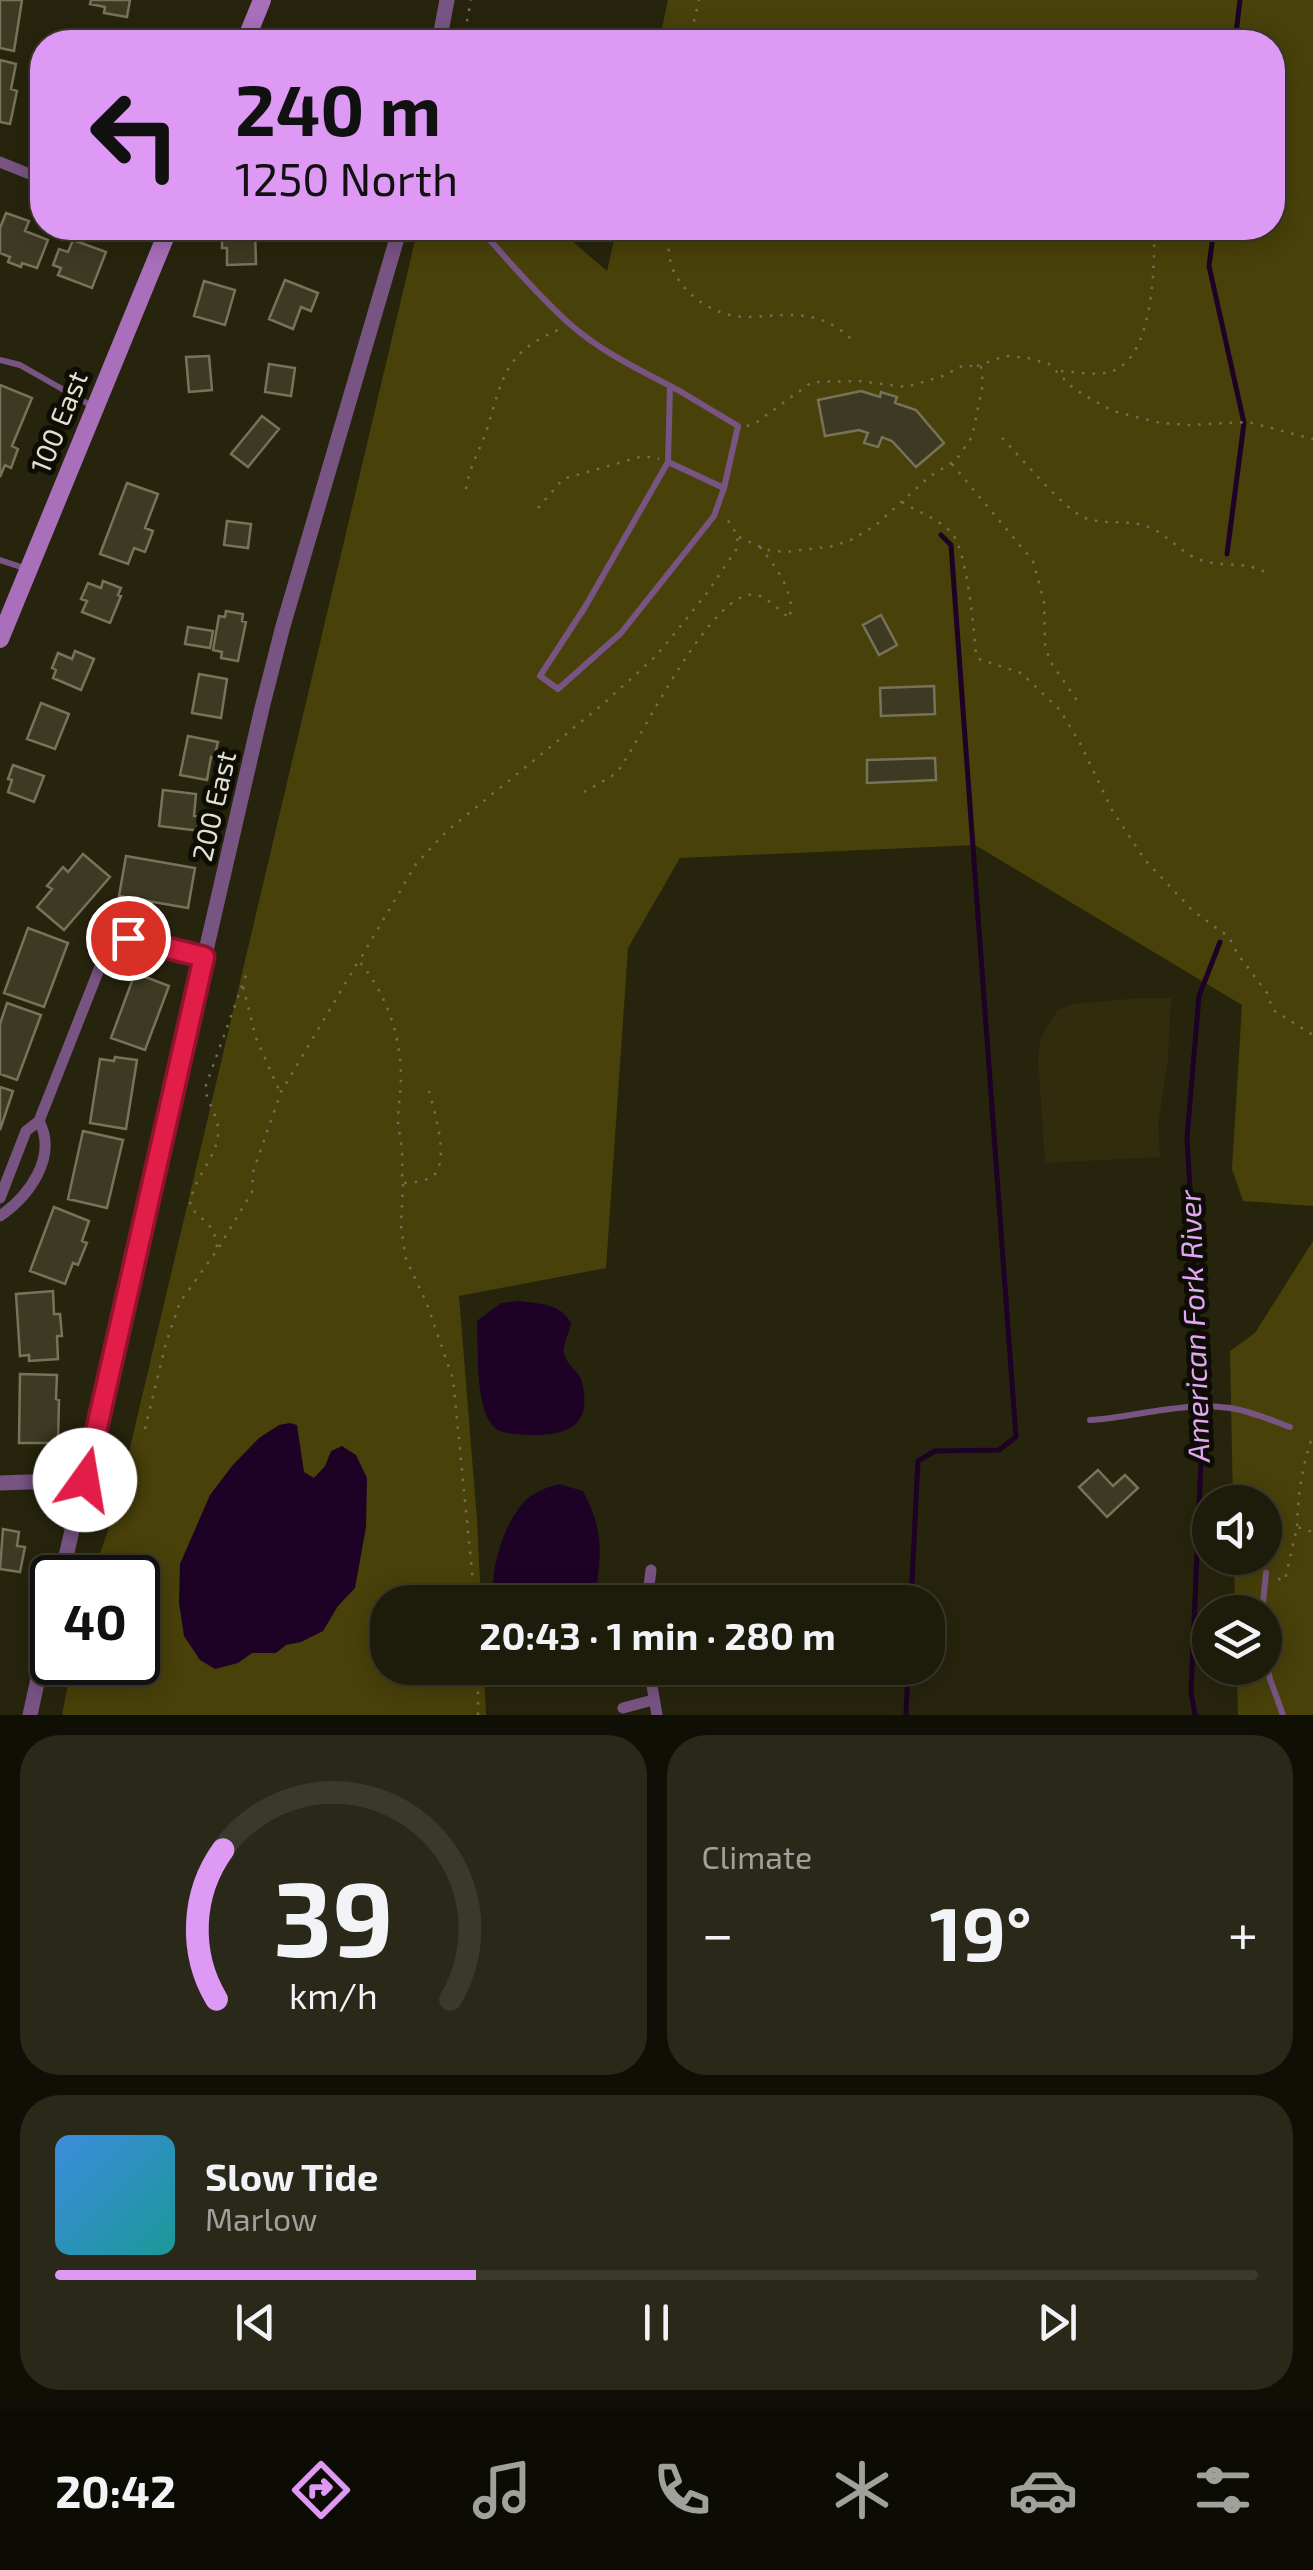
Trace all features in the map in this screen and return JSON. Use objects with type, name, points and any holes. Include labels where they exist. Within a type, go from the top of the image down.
[{"type":"main road","points":[[250,30],[262,0]]},
{"type":"main road","name":"100 East","points":[[0,638],[161,240]]},
{"type":"street","points":[[441,30],[447,0]]},
{"type":"street","points":[[0,162],[30,175]]},
{"type":"street","name":"200 East","points":[[67,1555],[283,626],[396,240]]},
{"type":"street","points":[[0,1198],[26,1131],[39,1121],[110,944],[117,939],[140,940],[204,957]]},
{"type":"street","points":[[0,1216],[15,1206],[38,1174],[45,1144],[39,1121]]},
{"type":"street","points":[[0,1483],[85,1480]]},
{"type":"street","points":[[649,1585],[651,1570]]},
{"type":"street","points":[[30,1715],[37,1685]]},
{"type":"street","points":[[652,1685],[657,1715]]},
{"type":"street","points":[[623,1708],[653,1700]]},
{"type":"lane","points":[[491,240],[572,325],[622,361],[670,386],[738,426],[714,516],[620,633],[558,690],[540,676],[585,607],[668,462],[670,386]]},
{"type":"lane","points":[[0,360],[20,365],[94,407]]},
{"type":"lane","points":[[668,462],[724,488]]},
{"type":"lane","points":[[0,560],[28,570]]},
{"type":"lane","points":[[1090,1420],[1220,1407],[1290,1428]]},
{"type":"lane","points":[[1272,1685],[1283,1715]]},
{"type":"path","points":[[465,30],[471,0]]},
{"type":"path","points":[[693,30],[699,0]]},
{"type":"path","points":[[669,240],[674,270],[700,302],[732,316],[781,313],[816,319],[850,338]]},
{"type":"path","points":[[1057,371],[1112,372],[1128,360],[1144,327],[1153,240]]},
{"type":"path","points":[[466,489],[468,474],[510,364],[523,348],[572,325]]},
{"type":"path","points":[[738,426],[757,422],[812,382],[859,381],[906,387],[964,365],[977,366],[1005,356],[1049,364],[1073,388],[1113,411],[1160,423],[1248,422],[1313,439]]},
{"type":"path","points":[[725,516],[738,536],[768,550],[786,552],[834,546],[853,539],[876,525],[929,477],[952,462],[972,437],[984,384],[981,367],[977,366]]},
{"type":"path","points":[[1002,438],[1056,495],[1083,517],[1138,523],[1204,561],[1255,566],[1271,575]]},
{"type":"path","points":[[538,508],[564,479],[642,456],[668,462]]},
{"type":"path","points":[[952,462],[1033,561],[1044,601],[1050,662],[1078,702]]},
{"type":"path","points":[[902,502],[949,530],[958,541],[976,655],[1021,673],[1060,710],[1112,810],[1145,860],[1193,911],[1229,937],[1244,965],[1267,993],[1272,1010],[1313,1035]]},
{"type":"path","points":[[145,1429],[180,1302],[252,1192],[254,1172],[281,1092],[416,864],[468,813],[655,657],[726,566],[736,550],[738,536]]},
{"type":"path","points":[[584,792],[620,768],[682,663],[732,602],[746,595],[758,595],[789,618],[792,606],[782,578],[759,546]]},
{"type":"path","points":[[358,961],[384,999],[398,1046],[398,1127],[403,1159],[401,1226],[406,1259],[427,1304],[453,1379],[474,1585]]},
{"type":"path","points":[[218,1248],[208,1221],[190,1207],[190,1197],[216,1144],[219,1130],[206,1088],[246,974]]},
{"type":"path","points":[[242,985],[256,1038],[281,1092]]},
{"type":"path","points":[[403,1183],[421,1181],[438,1169],[439,1138],[429,1091]]},
{"type":"path","points":[[1276,1588],[1277,1578],[1285,1580],[1297,1527],[1303,1467],[1313,1435]]},
{"type":"path","points":[[1297,1527],[1313,1532]]},
{"type":"path","points":[[478,1685],[478,1715]]},
{"type":"shaded area","points":[[668,0],[1313,0],[1313,1206],[1243,1201],[1232,1169],[1242,1005],[975,845],[680,858],[628,948],[606,1268],[459,1296],[480,1585],[370,1585],[370,1685],[485,1685],[486,1715],[62,1715],[68,1685],[160,1685],[160,1555],[100,1555],[116,1507],[415,240],[571,240],[607,271],[614,240],[1285,240],[1285,30],[662,30]]},
{"type":"shaded area","points":[[1171,998],[1168,1059],[1158,1125],[1160,1157],[1045,1163],[1038,1058],[1047,1027],[1058,1010],[1072,1004]]},
{"type":"shaded area","points":[[1313,1241],[1313,1715],[1238,1715],[1237,1685],[1282,1685],[1282,1595],[1235,1595],[1234,1575],[1282,1575],[1282,1485],[1233,1485],[1230,1351],[1255,1333]]},
{"type":"shaded area","points":[[519,1301],[556,1308],[571,1323],[564,1353],[581,1379],[584,1404],[578,1422],[563,1431],[539,1435],[504,1432],[491,1424],[485,1412],[479,1381],[477,1321],[501,1303]]},
{"type":"shaded area","points":[[290,1423],[297,1425],[304,1472],[314,1478],[331,1451],[342,1446],[356,1455],[367,1478],[366,1527],[355,1588],[323,1631],[286,1645],[276,1653],[252,1653],[238,1663],[215,1669],[200,1660],[184,1636],[179,1603],[180,1564],[210,1495],[232,1466],[259,1438]]},
{"type":"shaded area","points":[[559,1484],[583,1491],[598,1532],[597,1585],[493,1585],[499,1550],[509,1524],[527,1499]]},
{"type":"building","points":[[0,0],[22,0],[14,51],[0,48]]},
{"type":"building","points":[[91,0],[130,0],[127,17],[104,13],[105,7],[90,4]]},
{"type":"building","points":[[0,60],[16,64],[11,89],[17,91],[10,124],[0,122]]},
{"type":"building","points":[[6,213],[29,221],[25,231],[30,233],[30,240],[48,240],[37,268],[8,262],[10,257],[0,253],[0,228]]},
{"type":"building","points":[[73,240],[106,252],[92,288],[58,275],[61,268],[53,265],[59,249],[68,252]]},
{"type":"building","points":[[222,240],[255,240],[256,264],[227,265],[227,248],[222,248]]},
{"type":"building","points":[[285,280],[318,293],[311,311],[301,307],[293,329],[269,319]]},
{"type":"building","points":[[204,281],[235,290],[225,325],[194,316]]},
{"type":"building","points":[[209,356],[212,390],[189,392],[186,357]]},
{"type":"building","points":[[269,364],[295,368],[291,396],[265,392]]},
{"type":"building","points":[[0,385],[32,398],[12,446],[18,449],[11,468],[5,465],[0,477]]},
{"type":"building","points":[[861,391],[897,397],[895,403],[916,410],[944,443],[916,467],[892,441],[882,437],[878,447],[864,443],[868,433],[859,430],[825,436],[818,400]]},
{"type":"building","points":[[262,416],[279,429],[248,467],[231,454]]},
{"type":"building","points":[[127,483],[158,494],[145,528],[153,531],[145,552],[134,548],[128,564],[100,554]]},
{"type":"building","points":[[227,521],[251,524],[248,548],[224,545]]},
{"type":"building","points":[[103,581],[121,588],[110,623],[82,612],[87,601],[81,599],[88,583],[101,588]]},
{"type":"building","points":[[226,611],[243,614],[242,621],[246,622],[238,661],[221,658],[222,652],[213,650],[219,616],[225,617]]},
{"type":"building","points":[[881,615],[897,645],[879,655],[863,625]]},
{"type":"building","points":[[188,627],[213,631],[210,648],[185,644]]},
{"type":"building","points":[[75,651],[94,659],[81,690],[53,678],[58,653],[72,659]]},
{"type":"building","points":[[199,674],[227,679],[221,718],[192,713]]},
{"type":"building","points":[[934,686],[935,714],[881,716],[880,688]]},
{"type":"building","points":[[41,703],[69,714],[55,749],[27,739]]},
{"type":"building","points":[[188,736],[218,742],[207,780],[180,775]]},
{"type":"building","points":[[935,758],[936,780],[867,783],[867,760]]},
{"type":"building","points":[[13,765],[44,776],[34,802],[8,792]]},
{"type":"building","points":[[163,790],[196,794],[194,816],[203,817],[201,831],[159,826]]},
{"type":"building","points":[[83,854],[110,877],[64,930],[37,907],[52,889],[47,886],[63,867],[68,872]]},
{"type":"building","points":[[126,856],[195,868],[188,908],[119,896]]},
{"type":"building","points":[[28,928],[68,943],[44,1007],[4,993]]},
{"type":"building","points":[[135,973],[169,986],[145,1050],[111,1038]]},
{"type":"building","points":[[7,1003],[41,1015],[17,1080],[0,1074],[0,1024]]},
{"type":"building","points":[[115,1057],[137,1060],[126,1129],[90,1123],[100,1059],[114,1061]]},
{"type":"building","points":[[0,1087],[13,1091],[0,1130]]},
{"type":"building","points":[[83,1131],[123,1140],[107,1208],[68,1199]]},
{"type":"building","points":[[54,1207],[89,1221],[82,1241],[87,1243],[65,1284],[30,1271]]},
{"type":"building","points":[[53,1291],[54,1314],[60,1314],[62,1336],[57,1336],[58,1359],[29,1361],[29,1355],[20,1356],[16,1294]]},
{"type":"building","points":[[20,1374],[57,1375],[58,1443],[19,1443]]},
{"type":"building","points":[[1098,1470],[1113,1486],[1125,1475],[1138,1488],[1107,1517],[1079,1487]]},
{"type":"building","points":[[3,1529],[19,1532],[17,1546],[25,1547],[20,1572],[0,1569]]},
{"type":"waterway","name":"American Fork River","points":[[1236,30],[1240,0]]},
{"type":"waterway","name":"American Fork River","points":[[1212,240],[1209,266],[1244,423],[1227,554]]},
{"type":"waterway","points":[[912,1585],[918,1461],[935,1451],[999,1450],[1016,1437],[951,545],[941,535]]},
{"type":"waterway","name":"American Fork River","points":[[1195,1715],[1191,1692],[1203,1415],[1187,1138],[1199,996],[1220,942]]},
{"type":"waterway","points":[[906,1715],[907,1685]]},
{"type":"route","points":[[85,1480],[204,957],[128,938]]}]
